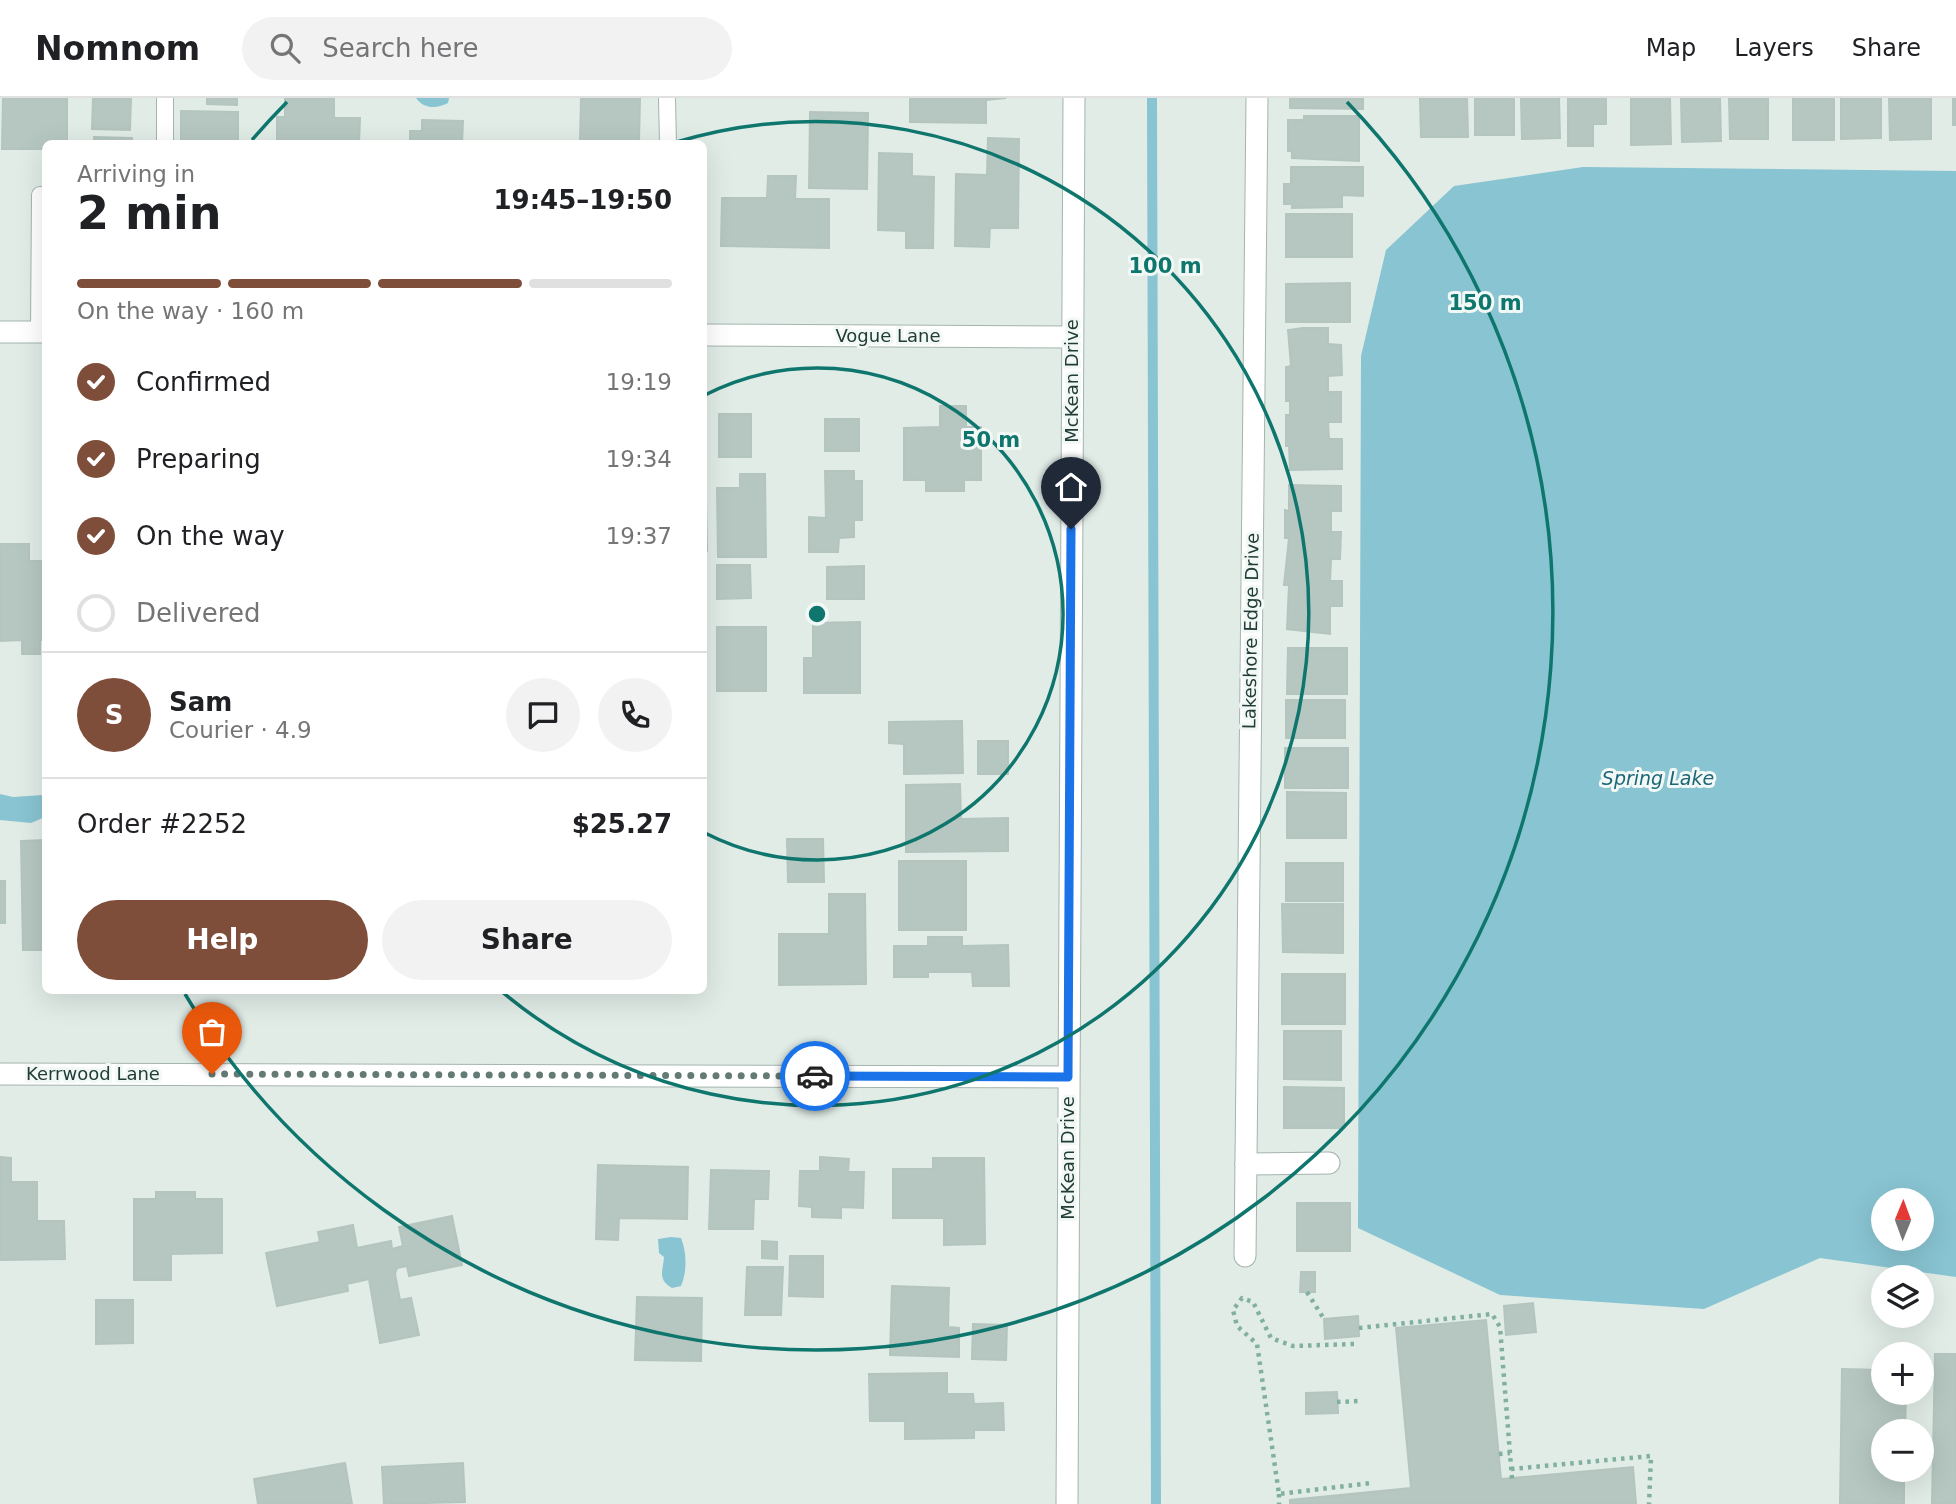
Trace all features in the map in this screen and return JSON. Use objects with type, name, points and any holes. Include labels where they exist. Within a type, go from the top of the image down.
[{"type":"street","name":"McKean Drive","points":[[1067,1504],[1073,98]]},
{"type":"street","name":"Lakeshore Edge Drive","points":[[1245,1256],[1257,98]]},
{"type":"street","points":[[0,332],[42,332]]},
{"type":"street","name":"Vogue Lane","points":[[707,335],[1072,337]]},
{"type":"street","name":"Kerrwood Lane","points":[[0,1073],[1068,1077]]},
{"type":"street","points":[[1246,1164],[1329,1163]]},
{"type":"lane","points":[[165,98],[165,140]]},
{"type":"lane","points":[[667,98],[668,140]]},
{"type":"lane","points":[[40,195],[42,332]]},
{"type":"path","points":[[1307,1292],[1324,1319]]},
{"type":"path","points":[[1279,1504],[1257,1344],[1237,1326],[1233,1310],[1242,1298],[1253,1302],[1271,1338],[1293,1346],[1354,1345]]},
{"type":"path","points":[[1359,1328],[1492,1314],[1500,1327],[1512,1479]]},
{"type":"path","points":[[1337,1402],[1360,1401]]},
{"type":"path","points":[[1499,1454],[1510,1454]]},
{"type":"path","points":[[1511,1469],[1651,1457],[1649,1504]]},
{"type":"path","points":[[1279,1494],[1371,1483]]},
{"type":"water","points":[[416,98],[449,98],[448,103],[435,107],[426,106]]},
{"type":"water","name":"Spring Lake","points":[[1583,167],[1956,171],[1956,1277],[1934,1274],[1934,1265],[1871,1265],[1820,1258],[1704,1309],[1500,1295],[1358,1228],[1361,356],[1386,250],[1454,186]]},
{"type":"water","points":[[0,794],[13,797],[42,795],[42,818],[31,823],[0,820]]},
{"type":"water","points":[[681,1238],[686,1262],[681,1286],[672,1288],[663,1278],[664,1257],[659,1253],[658,1239]]},
{"type":"building","points":[[3,98],[67,98],[67,140],[42,140],[42,149],[2,149]]},
{"type":"building","points":[[93,98],[131,98],[130,130],[92,129]]},
{"type":"building","points":[[207,98],[237,98],[237,105],[207,104]]},
{"type":"building","points":[[285,98],[334,98],[334,118],[360,118],[359,140],[277,140],[277,117],[285,117]]},
{"type":"building","points":[[581,98],[640,98],[639,140],[580,140]]},
{"type":"building","points":[[910,98],[1006,98],[986,100],[986,123],[910,122]]},
{"type":"building","points":[[1290,98],[1363,98],[1363,109],[1290,108]]},
{"type":"building","points":[[1420,98],[1467,98],[1468,137],[1421,137]]},
{"type":"building","points":[[1475,98],[1514,98],[1514,135],[1475,135]]},
{"type":"building","points":[[1521,98],[1559,98],[1560,138],[1522,139]]},
{"type":"building","points":[[1568,98],[1606,98],[1606,124],[1593,124],[1593,146],[1568,146]]},
{"type":"building","points":[[1631,98],[1670,98],[1671,144],[1631,145]]},
{"type":"building","points":[[1681,98],[1720,98],[1721,141],[1682,142]]},
{"type":"building","points":[[1729,98],[1768,98],[1768,139],[1730,139]]},
{"type":"building","points":[[1793,98],[1834,98],[1834,140],[1793,140]]},
{"type":"building","points":[[1841,98],[1881,98],[1881,138],[1841,139]]},
{"type":"building","points":[[1889,98],[1931,98],[1931,139],[1890,140]]},
{"type":"building","points":[[1953,98],[1956,98],[1956,125],[1953,125]]},
{"type":"building","points":[[181,111],[238,112],[238,140],[181,140]]},
{"type":"building","points":[[810,112],[868,113],[867,189],[809,188]]},
{"type":"building","points":[[1304,116],[1359,116],[1359,161],[1292,158],[1292,151],[1288,151],[1288,120],[1304,120]]},
{"type":"building","points":[[422,120],[463,121],[462,140],[410,140],[410,131],[422,131]]},
{"type":"building","points":[[94,137],[132,138],[132,140],[94,140]]},
{"type":"building","points":[[988,138],[1019,139],[1018,228],[990,228],[989,247],[955,246],[956,174],[987,175]]},
{"type":"building","points":[[879,153],[912,154],[912,176],[934,177],[933,248],[906,248],[906,231],[878,230]]},
{"type":"building","points":[[1291,167],[1363,167],[1363,196],[1342,195],[1342,207],[1292,208],[1292,204],[1284,204],[1284,184],[1291,184]]},
{"type":"building","points":[[768,176],[796,176],[795,199],[829,199],[829,248],[721,246],[722,198],[767,198]]},
{"type":"building","points":[[1286,214],[1352,214],[1352,257],[1286,257]]},
{"type":"building","points":[[1350,283],[1350,322],[1286,322],[1286,284]]},
{"type":"building","points":[[1328,328],[1328,344],[1341,345],[1342,375],[1328,376],[1328,392],[1341,392],[1341,422],[1328,422],[1329,439],[1342,439],[1342,469],[1290,470],[1289,446],[1286,446],[1286,415],[1290,415],[1290,401],[1286,401],[1286,367],[1291,366],[1288,330]]},
{"type":"building","points":[[940,406],[966,406],[966,427],[981,427],[981,480],[964,480],[964,491],[926,491],[926,480],[904,480],[904,428],[940,427]]},
{"type":"building","points":[[719,414],[751,414],[751,457],[719,457]]},
{"type":"building","points":[[825,419],[859,419],[859,451],[825,451]]},
{"type":"building","points":[[825,471],[854,471],[854,481],[862,481],[862,520],[854,520],[854,537],[839,538],[838,552],[809,552],[809,517],[826,518]]},
{"type":"building","points":[[740,474],[765,474],[766,557],[718,557],[717,488],[740,488]]},
{"type":"building","points":[[1289,485],[1341,486],[1341,511],[1331,511],[1331,532],[1341,532],[1340,559],[1331,559],[1330,581],[1342,581],[1342,606],[1330,606],[1330,634],[1287,629],[1289,585],[1284,585],[1289,538],[1285,538],[1285,510],[1289,511]]},
{"type":"building","points":[[0,544],[29,544],[29,561],[42,561],[40,654],[22,654],[22,640],[0,641]]},
{"type":"building","points":[[717,565],[750,565],[751,598],[717,599]]},
{"type":"building","points":[[864,566],[864,599],[827,599],[827,567]]},
{"type":"building","points":[[860,622],[860,693],[804,693],[804,658],[813,658],[813,623]]},
{"type":"building","points":[[717,627],[766,627],[766,691],[717,691]]},
{"type":"building","points":[[1288,648],[1347,648],[1347,694],[1287,694]]},
{"type":"building","points":[[1286,700],[1345,700],[1345,738],[1286,738]]},
{"type":"building","points":[[962,721],[963,773],[904,774],[904,744],[889,743],[889,722]]},
{"type":"building","points":[[978,741],[1008,741],[1008,774],[978,774]]},
{"type":"building","points":[[1285,748],[1348,748],[1348,788],[1285,788]]},
{"type":"building","points":[[960,784],[961,819],[1008,818],[1008,851],[906,852],[906,785]]},
{"type":"building","points":[[1287,792],[1346,793],[1346,838],[1287,838]]},
{"type":"building","points":[[787,839],[823,839],[824,882],[788,882]]},
{"type":"building","points":[[42,840],[42,950],[23,950],[21,841]]},
{"type":"building","points":[[899,861],[966,861],[966,930],[899,930]]},
{"type":"building","points":[[1286,863],[1343,863],[1343,901],[1286,901]]},
{"type":"building","points":[[0,881],[5,881],[5,923],[0,923]]},
{"type":"building","points":[[829,894],[865,894],[866,984],[779,985],[779,934],[829,934]]},
{"type":"building","points":[[1282,904],[1343,904],[1343,953],[1283,952]]},
{"type":"building","points":[[928,937],[962,937],[962,946],[1008,945],[1009,986],[973,986],[972,972],[928,972],[928,977],[894,977],[894,946],[928,946]]},
{"type":"building","points":[[1282,974],[1345,974],[1345,1024],[1282,1024]]},
{"type":"building","points":[[1284,1031],[1341,1031],[1341,1080],[1284,1079]]},
{"type":"building","points":[[1284,1087],[1344,1088],[1344,1128],[1284,1128]]},
{"type":"building","points":[[0,1157],[11,1158],[11,1182],[37,1182],[37,1221],[64,1221],[65,1259],[0,1260]]},
{"type":"building","points":[[820,1157],[849,1159],[848,1172],[864,1172],[863,1208],[841,1207],[841,1218],[812,1217],[812,1207],[799,1206],[800,1171],[820,1171]]},
{"type":"building","points":[[933,1158],[984,1158],[985,1244],[944,1245],[944,1218],[893,1218],[893,1169],[933,1169]]},
{"type":"building","points":[[598,1165],[688,1167],[687,1219],[619,1218],[618,1240],[596,1239]]},
{"type":"building","points":[[711,1170],[769,1171],[768,1199],[754,1199],[753,1229],[709,1229]]},
{"type":"building","points":[[156,1192],[195,1192],[195,1199],[222,1199],[222,1253],[171,1254],[171,1280],[134,1280],[134,1199],[156,1199]]},
{"type":"building","points":[[1297,1203],[1350,1203],[1350,1251],[1297,1251]]},
{"type":"building","points":[[452,1216],[462,1265],[409,1276],[407,1266],[397,1268],[395,1274],[400,1300],[411,1298],[419,1335],[380,1343],[369,1279],[347,1284],[348,1291],[277,1306],[266,1253],[320,1242],[318,1232],[353,1225],[357,1248],[391,1241],[392,1249],[403,1246],[399,1227]]},
{"type":"building","points":[[762,1241],[777,1242],[777,1259],[762,1258]]},
{"type":"building","points":[[790,1256],[823,1256],[823,1297],[789,1296]]},
{"type":"building","points":[[747,1267],[783,1267],[781,1315],[745,1315]]},
{"type":"building","points":[[1301,1272],[1315,1272],[1315,1292],[1300,1292]]},
{"type":"building","points":[[892,1286],[949,1288],[948,1327],[959,1328],[959,1357],[890,1355]]},
{"type":"building","points":[[637,1297],[702,1298],[701,1361],[635,1360]]},
{"type":"building","points":[[96,1300],[133,1300],[133,1343],[96,1344]]},
{"type":"building","points":[[1533,1303],[1536,1332],[1506,1335],[1504,1306]]},
{"type":"building","points":[[1358,1316],[1359,1336],[1325,1339],[1324,1319]]},
{"type":"building","points":[[1486,1320],[1501,1479],[1633,1467],[1636,1504],[1290,1504],[1290,1500],[1411,1488],[1396,1328]]},
{"type":"building","points":[[973,1324],[1007,1325],[1006,1360],[972,1359]]},
{"type":"building","points":[[1935,1354],[1956,1354],[1956,1504],[1932,1504]]},
{"type":"building","points":[[1842,1369],[1871,1370],[1871,1405],[1906,1405],[1905,1419],[1871,1419],[1871,1482],[1904,1482],[1904,1504],[1840,1504]]},
{"type":"building","points":[[947,1373],[947,1394],[973,1394],[974,1404],[1003,1403],[1004,1430],[974,1430],[974,1438],[905,1439],[905,1421],[870,1421],[869,1374]]},
{"type":"building","points":[[1337,1392],[1338,1413],[1306,1414],[1306,1393]]},
{"type":"building","points":[[345,1463],[352,1504],[258,1504],[254,1479]]},
{"type":"building","points":[[463,1463],[465,1502],[384,1504],[382,1467]]},
{"type":"waterway","points":[[1152,98],[1156,1504]]},
{"type":"way so far","points":[[212,1074],[815,1076]]},
{"type":"route","points":[[815,1076],[1068,1077],[1071,529]]}]
